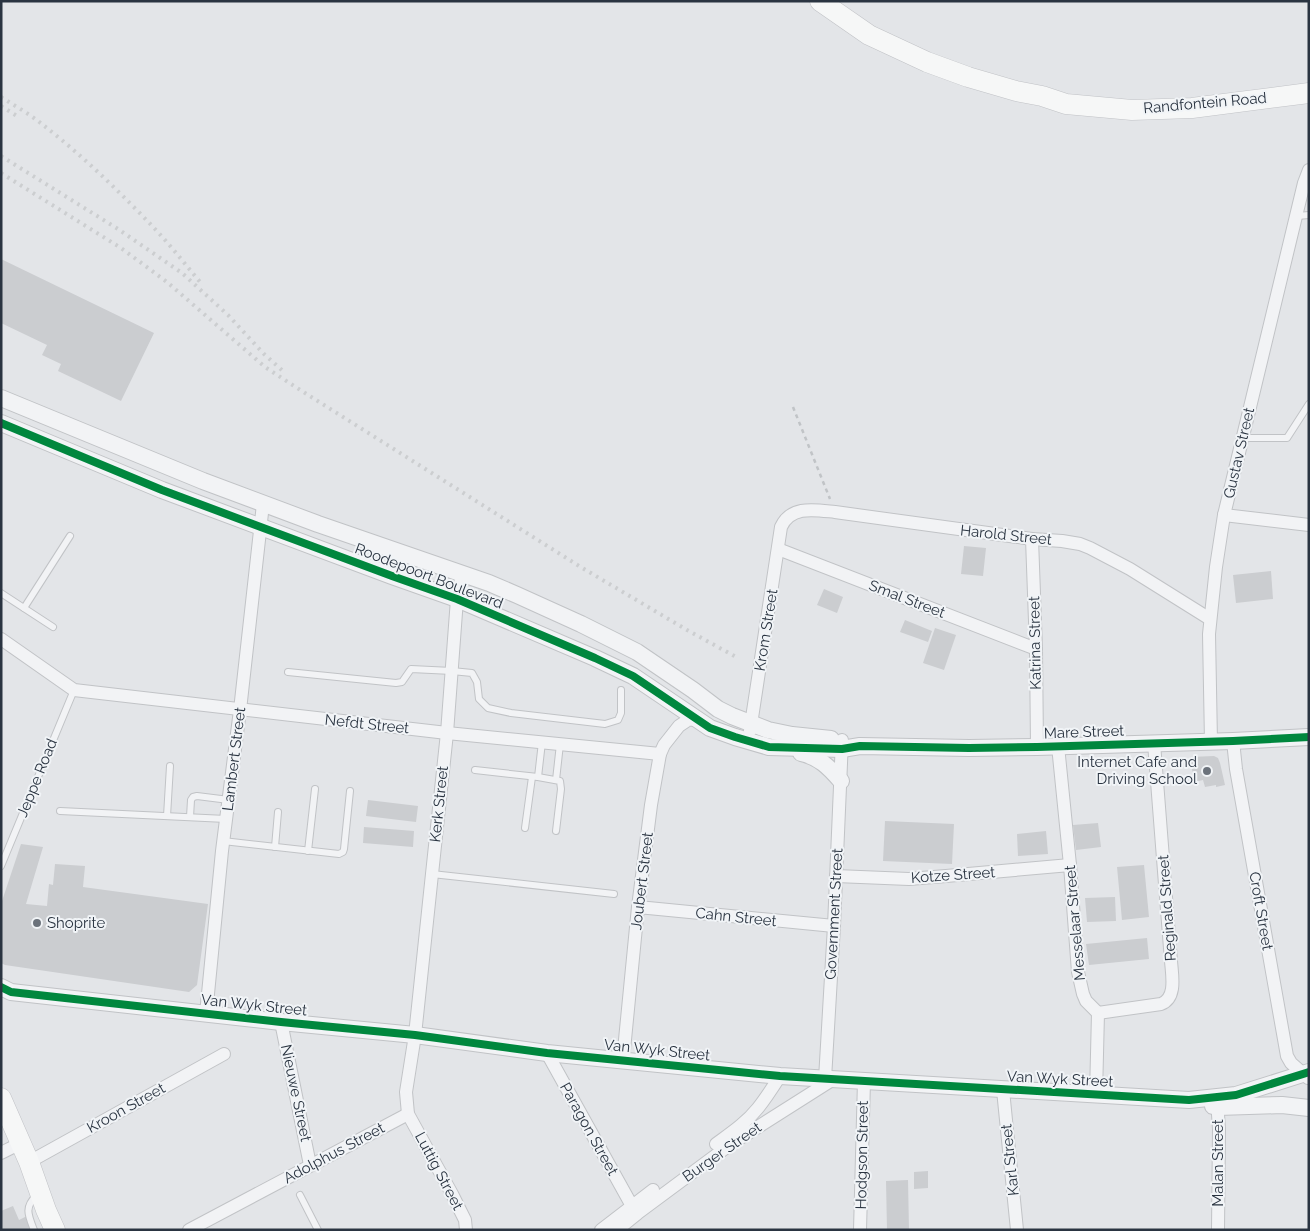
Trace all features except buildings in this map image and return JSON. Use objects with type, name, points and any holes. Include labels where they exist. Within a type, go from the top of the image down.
[{"type":"main road","name":"Randfontein Road","points":[[820,1],[869,34],[927,62],[968,77],[1066,104],[1132,110],[1192,108],[1309,93]]},
{"type":"main road","name":"Randfontein Road","points":[[1042,96],[1127,99],[1209,92],[1309,80]]},
{"type":"main road","points":[[1,1098],[29,1162],[55,1230]]},
{"type":"street","name":"Gustav Street","points":[[1211,742],[1209,634],[1224,515],[1242,438],[1303,216],[1309,170]]},
{"type":"street","points":[[1,386],[67,424]]},
{"type":"street","name":"Roodepoort Boulevard","points":[[1,398],[263,504],[517,595],[582,624],[637,652],[718,709],[752,724],[768,730],[842,745]]},
{"type":"street","name":"Roodepoort Boulevard","points":[[1,423],[162,490],[260,528],[457,599],[595,658],[634,676],[710,728],[769,747],[842,745]]},
{"type":"street","name":"Lambert Street","points":[[206,1014],[226,819],[263,504]]},
{"type":"street","name":"Harold Street","points":[[785,520],[804,510],[835,512],[1080,544],[1130,569],[1210,619]]},
{"type":"street","points":[[1224,515],[1309,525]]},
{"type":"street","name":"Krom Street","points":[[748,741],[781,527],[785,520]]},
{"type":"street","name":"Katrina Street","points":[[1032,539],[1037,747]]},
{"type":"street","name":"Smal Street","points":[[778,549],[1036,649]]},
{"type":"street","name":"Kerk Street","points":[[414,1035],[447,733],[457,599],[462,574]]},
{"type":"street","points":[[1,639],[74,690]]},
{"type":"street","points":[[664,671],[682,692],[695,719],[718,709]]},
{"type":"street","name":"Nefdt Street","points":[[74,690],[447,733],[660,754]]},
{"type":"street","name":"Joubert Street","points":[[623,1060],[638,907],[651,805],[660,754],[664,745],[678,726],[688,720],[695,719]]},
{"type":"street","name":"Mare Street","points":[[842,745],[969,748],[1037,747],[1309,737]]},
{"type":"street","name":"Croft Street","points":[[1233,741],[1236,769],[1287,1056],[1291,1063],[1307,1074]]},
{"type":"street","name":"Reginald Street","points":[[1098,1012],[1161,1004],[1168,1000],[1171,995],[1171,961],[1154,743]]},
{"type":"street","name":"Government Street","points":[[828,1080],[842,745]]},
{"type":"street","name":"Messelaar Street","points":[[1058,746],[1080,983],[1086,1001],[1098,1012]]},
{"type":"street","points":[[769,747],[805,754],[820,760],[841,781]]},
{"type":"street","name":"Kotze Street","points":[[836,876],[888,879],[923,878],[1070,865]]},
{"type":"street","name":"Cahn Street","points":[[638,907],[834,926]]},
{"type":"street","name":"Van Wyk Street","points":[[5,990],[206,1014],[414,1035],[547,1053],[780,1076],[1309,1108]]},
{"type":"street","points":[[1096,1095],[1098,1012]]},
{"type":"street","name":"Nieuwe Street","points":[[281,1022],[310,1164]]},
{"type":"street","points":[[408,1114],[406,1092],[414,1035]]},
{"type":"street","name":"Paragon Street","points":[[547,1053],[632,1206]]},
{"type":"street","name":"Kroon Street","points":[[29,1162],[224,1054]]},
{"type":"street","name":"Van Wyk Street","points":[[1217,1102],[1307,1074]]},
{"type":"street","name":"Burger Street","points":[[601,1230],[737,1129],[758,1108],[780,1076]]},
{"type":"street","name":"Burger Street","points":[[617,1230],[731,1144],[828,1080]]},
{"type":"street","name":"Hodgson Street","points":[[860,1230],[864,1081]]},
{"type":"street","name":"Karl Street","points":[[1003,1090],[1017,1230]]},
{"type":"street","name":"Malan Street","points":[[1217,1102],[1219,1129],[1218,1230]]},
{"type":"street","name":"Adolphus Street","points":[[189,1230],[310,1164],[408,1114]]},
{"type":"street","name":"Luttig Street","points":[[408,1114],[452,1194],[465,1220],[466,1230]]},
{"type":"street","points":[[1,1153],[21,1143]]},
{"type":"lane","points":[[1242,438],[1286,438],[1309,404]]},
{"type":"lane","points":[[24,608],[70,536]]},
{"type":"lane","points":[[1,593],[53,627]]},
{"type":"lane","points":[[288,672],[396,683],[402,682],[411,669],[472,673],[477,682],[479,699],[488,708],[512,713],[605,724],[618,720],[621,713],[621,690]]},
{"type":"lane","name":"Jeppe Road","points":[[1,866],[74,690]]},
{"type":"lane","points":[[524,828],[542,742]]},
{"type":"lane","points":[[556,780],[560,744]]},
{"type":"lane","points":[[167,816],[170,766]]},
{"type":"lane","points":[[475,770],[560,781],[562,784],[556,832]]},
{"type":"lane","points":[[308,851],[315,789]]},
{"type":"lane","points":[[224,841],[339,854],[343,852],[350,791]]},
{"type":"lane","points":[[190,817],[191,800],[193,797],[229,800]]},
{"type":"lane","points":[[60,811],[226,819]]},
{"type":"lane","points":[[275,847],[278,812]]},
{"type":"lane","points":[[432,874],[614,894]]},
{"type":"lane","points":[[34,1230],[28,1207],[40,1193]]},
{"type":"lane","points":[[300,1195],[318,1230]]},
{"type":"path","points":[[793,407],[835,512]]},
{"type":"railway","points":[[1,97],[38,121],[101,175],[155,229],[200,282]]},
{"type":"railway","points":[[1,106],[17,116]]},
{"type":"railway","points":[[1,156],[118,229],[182,273],[228,315],[264,354],[284,372]]},
{"type":"railway","points":[[1,173],[121,248],[167,282],[265,367],[579,566],[738,658]]},
{"type":"cycle path","points":[[1,423],[162,490],[457,599],[633,676],[710,728],[769,747],[842,749],[860,746],[1037,747],[1309,737]]},
{"type":"cycle path","points":[[1,987],[11,992],[415,1035],[547,1053],[780,1076],[1189,1100],[1236,1095],[1309,1072]]},
{"type":"place","name":"Internet Cafe and Driving School","points":[[1207,771]]},
{"type":"place","name":"Shoprite","points":[[37,923]]}]
